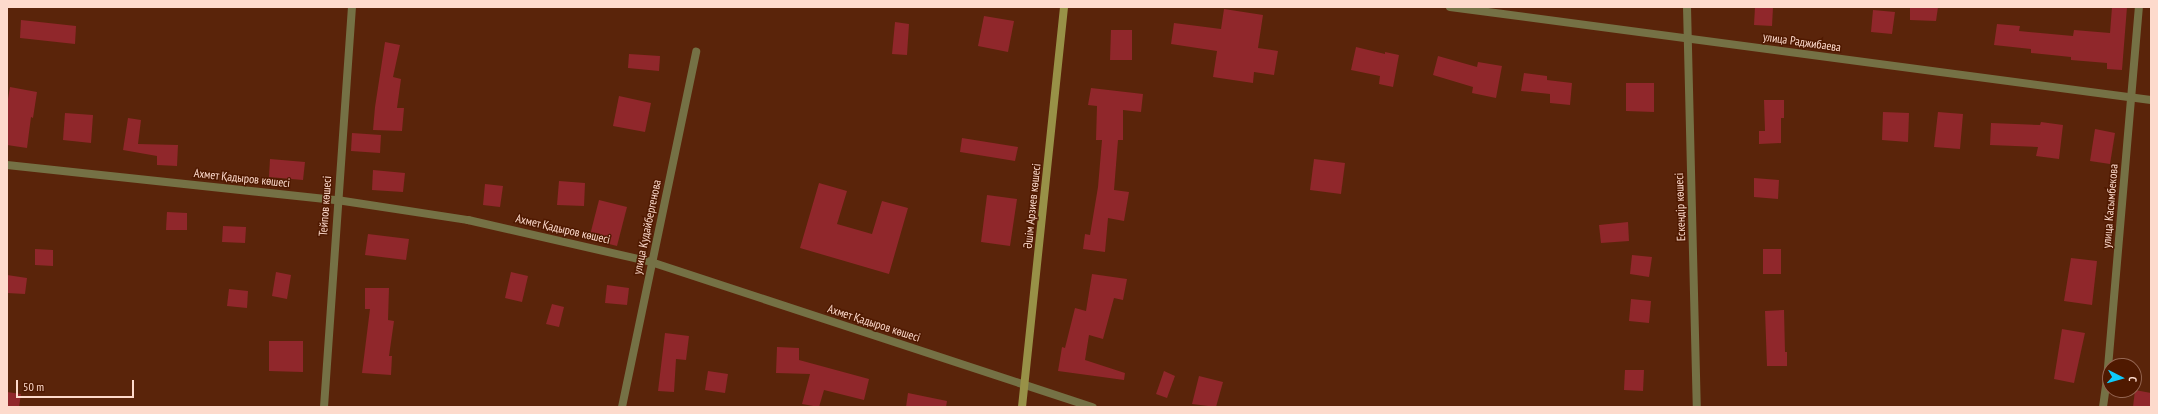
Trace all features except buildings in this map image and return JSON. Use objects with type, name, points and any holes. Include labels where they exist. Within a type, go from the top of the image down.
[{"type":"street","name":"Тейпов көшесі","points":[[324,407],[337,200],[352,7]]},
{"type":"street","name":"Әшім Арзиев көшесі","points":[[1022,407],[1026,385],[1064,7]]},
{"type":"street","name":"улица Раджибаева","points":[[1450,7],[2151,100]]},
{"type":"street","name":"Ескендір көшесі","points":[[1687,7],[1697,407]]},
{"type":"street","name":"улица Касымбекова","points":[[2103,407],[2107,379],[2139,7]]},
{"type":"street","name":"улица Кудайбергенова","points":[[622,407],[696,52]]},
{"type":"street","name":"Ахмет Қадыров көшесі","points":[[7,165],[337,200],[468,220],[651,262],[1093,407]]}]
